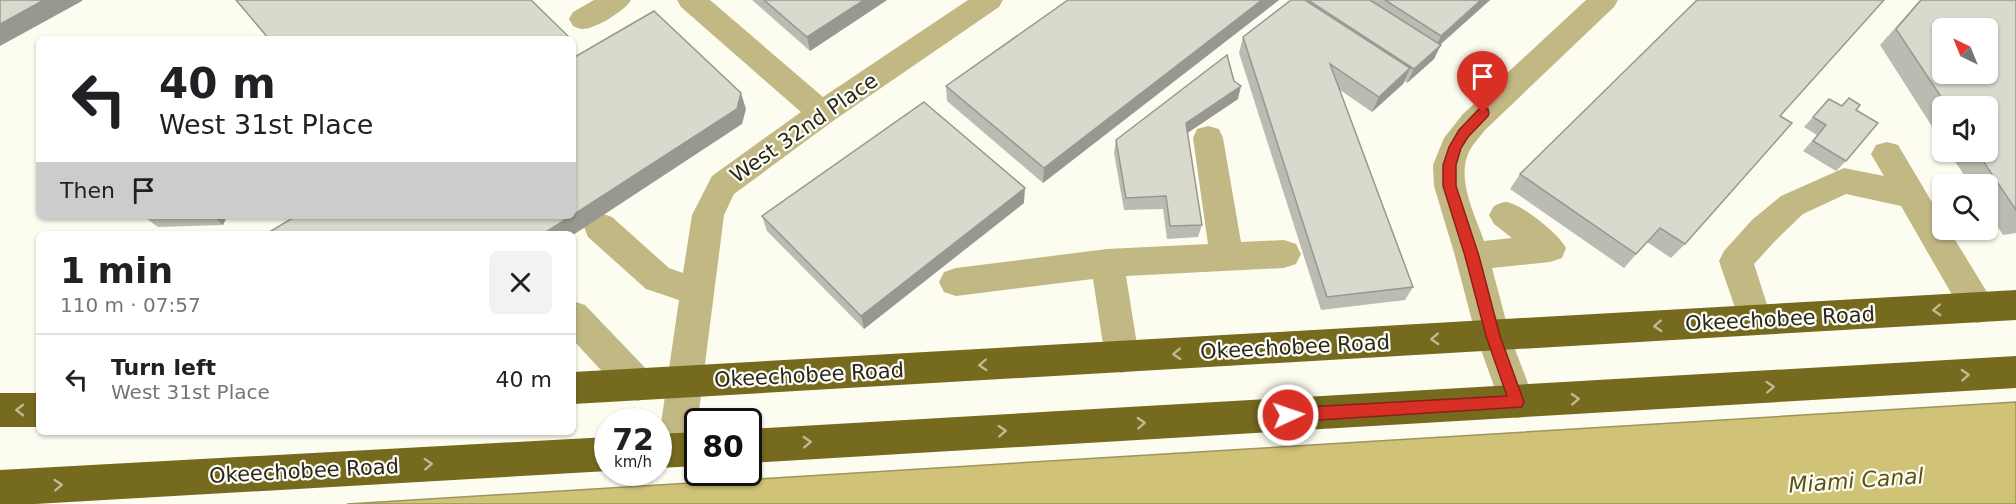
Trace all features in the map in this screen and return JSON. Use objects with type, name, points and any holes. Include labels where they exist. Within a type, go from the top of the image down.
[{"type":"highway","name":"Okeechobee Road","points":[[576,388],[2016,305]]},
{"type":"highway","points":[[762,445],[2016,372]]},
{"type":"highway","points":[[0,410],[36,410]]},
{"type":"highway","name":"Okeechobee Road","points":[[0,488],[594,455]]},
{"type":"street","points":[[583,19],[617,0]]},
{"type":"street","points":[[692,0],[822,113]]},
{"type":"street","name":"West 32nd Place","points":[[677,450],[708,215],[723,185],[822,113],[989,0]]},
{"type":"street","points":[[1517,402],[1493,336],[1472,256],[1450,186],[1449,165],[1455,147],[1474,122],[1604,0]]},
{"type":"street","points":[[1208,138],[1227,257]]},
{"type":"street","points":[[1887,154],[1978,308]]},
{"type":"street","points":[[1755,320],[1736,261],[1764,230],[1792,205],[1844,181],[1911,195]]},
{"type":"street","points":[[1472,256],[1550,248],[1504,215]]},
{"type":"street","points":[[600,227],[658,279],[698,292]]},
{"type":"street","points":[[956,282],[1107,263],[1284,254]]},
{"type":"street","points":[[1107,263],[1122,357]]},
{"type":"street","points":[[576,319],[638,385]]},
{"type":"water","name":"Miami Canal","points":[[2016,402],[2016,504],[347,504],[672,486],[672,484],[684,483],[684,486],[762,486],[762,479]]},
{"type":"building","points":[[0,0],[44,0],[0,24]]},
{"type":"building","points":[[236,0],[531,0],[568,36],[266,36]]},
{"type":"building","points":[[764,0],[864,0],[807,37]]},
{"type":"building","points":[[1068,0],[1262,0],[1044,168],[946,86]]},
{"type":"building","points":[[1291,0],[1305,0],[1410,68],[1379,97],[1330,64],[1413,287],[1327,297],[1243,37]]},
{"type":"building","points":[[1308,0],[1370,0],[1441,45],[1414,69]]},
{"type":"building","points":[[1385,0],[1481,0],[1441,36]]},
{"type":"building","points":[[1697,0],[1884,0],[1780,116],[1792,123],[1685,244],[1660,228],[1636,254],[1520,174]]},
{"type":"building","points":[[1921,0],[2016,0],[2016,210],[1998,183],[1998,174],[1992,174],[1984,162],[1998,162],[1998,96],[1940,96],[1932,84],[1998,84],[1998,18],[1932,18],[1932,83],[1896,29]]},
{"type":"building","points":[[654,11],[741,93],[737,109],[576,213],[576,56]]},
{"type":"building","points":[[1227,55],[1234,81],[1241,86],[1186,123],[1202,225],[1170,226],[1166,196],[1126,198],[1116,140]]},
{"type":"building","points":[[1849,98],[1860,105],[1856,110],[1878,123],[1846,161],[1813,141],[1826,125],[1813,117],[1829,99],[1842,106]]},
{"type":"building","points":[[924,102],[1025,188],[861,316],[762,216]]},
{"type":"building","points":[[291,219],[566,219],[548,231],[271,231]]},
{"type":"route","points":[[1288,415],[1517,402],[1493,336],[1472,256],[1450,186],[1449,165],[1455,147],[1463,134],[1483,113]]}]
